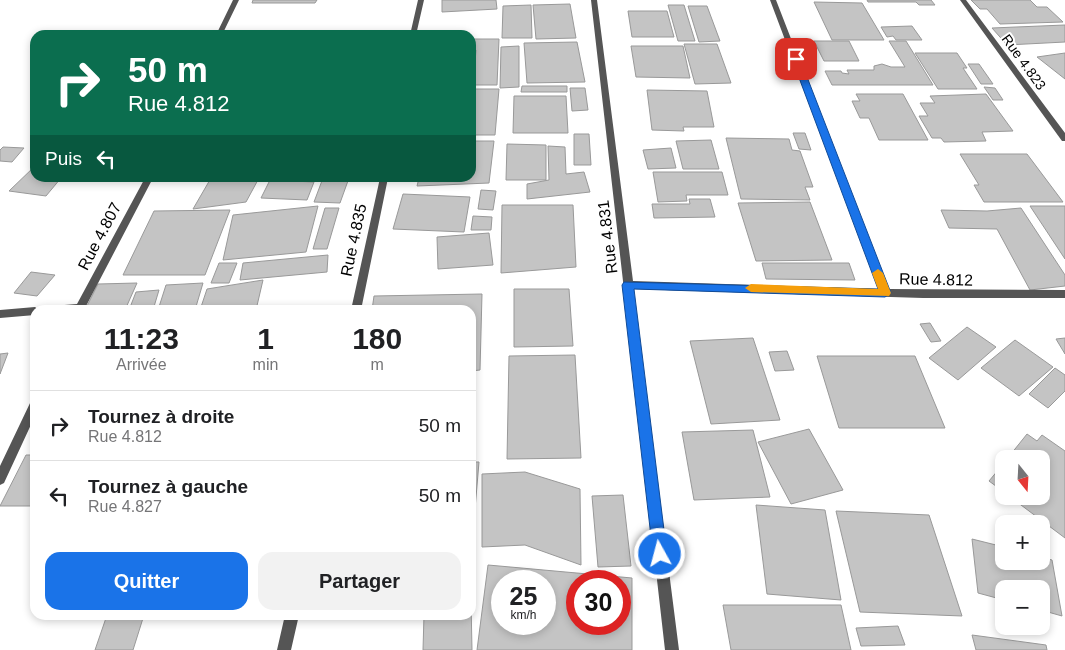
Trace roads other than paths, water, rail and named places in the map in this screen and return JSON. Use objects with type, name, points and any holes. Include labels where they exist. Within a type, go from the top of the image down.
[{"type":"street","points":[[221,30],[236,0]]},
{"type":"street","points":[[414,30],[420,0]]},
{"type":"street","name":"Rue 4.831","points":[[594,0],[672,650]]},
{"type":"street","points":[[773,0],[885,293]]},
{"type":"street","name":"Rue 4.823","points":[[963,0],[1065,139]]},
{"type":"street","name":"Rue 4.807","points":[[81,305],[146,182]]},
{"type":"street","name":"Rue 4.835","points":[[357,305],[383,182]]},
{"type":"street","name":"Rue 4.812","points":[[628,285],[885,293],[1065,294]]},
{"type":"street","points":[[0,314],[30,311]]},
{"type":"street","points":[[0,479],[30,415]]},
{"type":"street","points":[[284,650],[291,620]]}]
